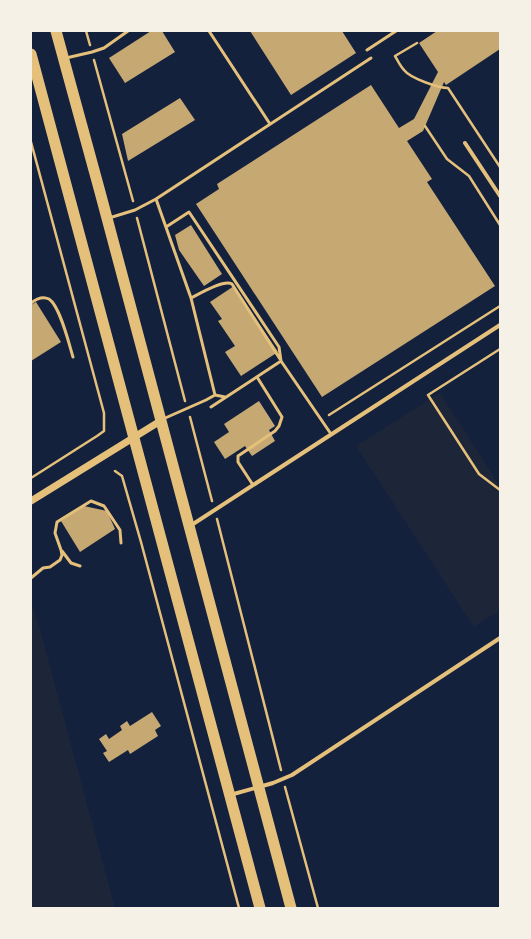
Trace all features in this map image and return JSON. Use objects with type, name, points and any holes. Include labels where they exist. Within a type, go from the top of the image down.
[{"type":"highway","points":[[56,31],[162,420],[291,908]]},
{"type":"highway","points":[[31,54],[133,437],[190,642],[260,908]]},
{"type":"street","points":[[465,143],[500,196]]},
{"type":"street","points":[[189,526],[500,325]]},
{"type":"street","points":[[31,501],[162,420]]},
{"type":"street","points":[[230,796],[284,779],[298,771],[500,638]]},
{"type":"lane","points":[[64,58],[104,48],[128,31]]},
{"type":"lane","points":[[209,31],[270,124]]},
{"type":"lane","points":[[366,50],[396,31]]},
{"type":"lane","points":[[107,219],[135,210],[156,199],[372,58]]},
{"type":"lane","points":[[156,199],[191,298],[215,394]]},
{"type":"lane","points":[[166,227],[189,212],[279,347],[281,361]]},
{"type":"lane","points":[[191,298],[223,283],[229,282],[232,284],[281,361],[331,434]]},
{"type":"lane","points":[[31,302],[36,299],[44,298],[50,300],[58,311],[73,357]]},
{"type":"lane","points":[[211,407],[281,361]]},
{"type":"lane","points":[[252,485],[238,462],[238,456],[275,431],[279,426],[282,417],[257,377]]},
{"type":"lane","points":[[162,420],[188,409],[215,394]]},
{"type":"lane","points":[[215,394],[225,398]]},
{"type":"lane","points":[[31,578],[43,568],[50,567],[60,560],[62,555],[54,533],[57,522],[91,501],[104,506],[120,530],[121,543]]},
{"type":"lane","points":[[60,549],[71,563],[80,566]]},
{"type":"path","points":[[86,31],[215,510],[318,908]]},
{"type":"path","points":[[417,43],[395,56],[405,71],[431,85],[441,88],[448,88],[500,167]]},
{"type":"path","points":[[425,126],[447,159],[469,176],[500,225]]},
{"type":"path","points":[[31,142],[104,413],[104,431],[31,478]]},
{"type":"path","points":[[321,420],[500,306]]},
{"type":"path","points":[[500,349],[428,395],[479,474],[500,490]]},
{"type":"path","points":[[115,471],[122,476],[141,542],[239,908]]},
{"type":"shaded area","points":[[440,393],[500,485],[500,610],[474,627],[356,446]]},
{"type":"shaded area","points":[[31,602],[38,622],[115,908],[31,908]]},
{"type":"building","points":[[151,31],[162,31],[175,52],[125,83],[109,58]]},
{"type":"building","points":[[250,31],[342,31],[356,53],[291,95]]},
{"type":"building","points":[[437,31],[500,31],[500,49],[446,85],[444,82],[423,131],[407,141],[432,179],[427,182],[495,286],[322,397],[196,204],[219,189],[217,184],[371,85],[399,128],[414,119],[438,72],[419,43]]},
{"type":"building","points":[[180,98],[195,120],[128,161],[122,134]]},
{"type":"building","points":[[191,225],[222,274],[204,286],[179,250],[175,235]]},
{"type":"building","points":[[234,286],[278,352],[241,376],[225,352],[235,346],[218,321],[222,319],[210,302]]},
{"type":"building","points":[[36,302],[61,342],[31,361],[31,305]]},
{"type":"building","points":[[259,401],[275,426],[269,430],[275,441],[252,456],[245,446],[225,459],[214,442],[229,432],[224,424]]},
{"type":"building","points":[[84,506],[107,511],[115,529],[80,552],[61,521]]},
{"type":"building","points":[[152,712],[161,726],[155,730],[158,736],[130,754],[128,750],[109,762],[103,753],[107,751],[99,739],[106,734],[109,739],[122,730],[120,726],[127,721],[130,726]]}]
